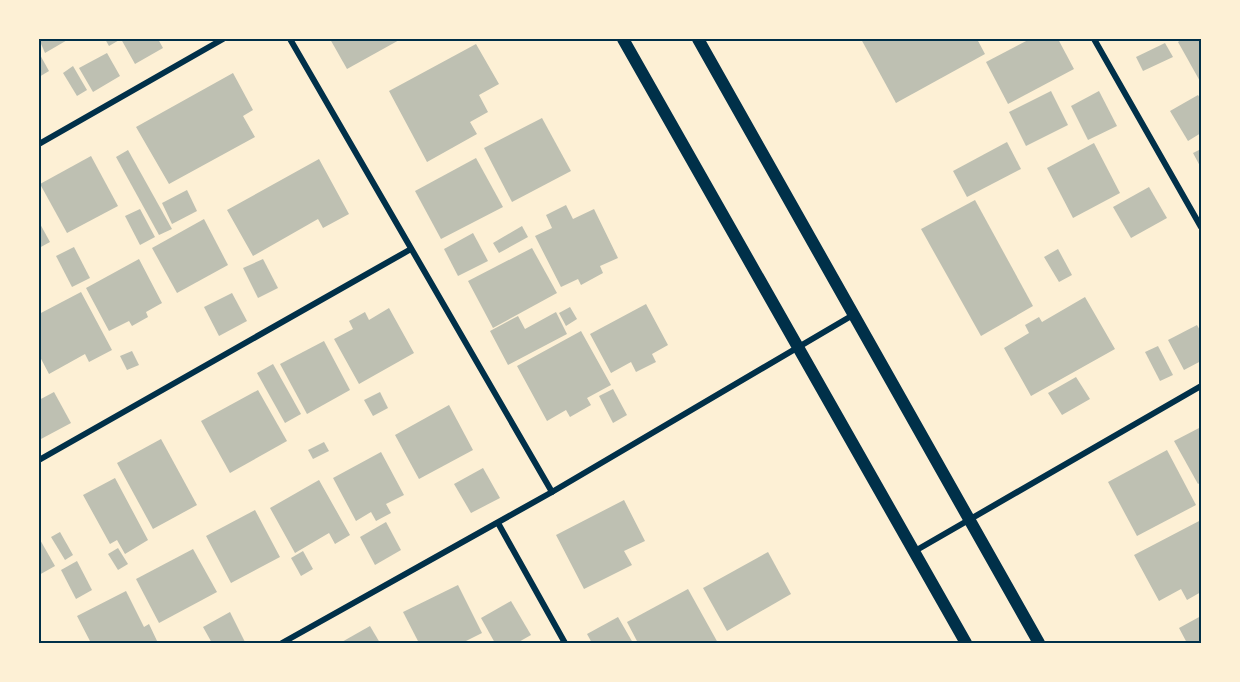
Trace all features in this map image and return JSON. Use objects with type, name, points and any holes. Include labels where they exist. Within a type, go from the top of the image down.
[{"type":"main road","points":[[623,39],[966,643]]},
{"type":"main road","points":[[698,39],[1039,643]]},
{"type":"street","points":[[39,144],[223,39]]},
{"type":"street","points":[[290,39],[552,492]]},
{"type":"street","points":[[1094,39],[1201,227]]},
{"type":"street","points":[[39,460],[411,249]]},
{"type":"street","points":[[282,643],[552,492],[853,315]]},
{"type":"street","points":[[915,551],[1201,386]]},
{"type":"street","points":[[498,523],[565,643]]},
{"type":"building","points":[[39,39],[69,39],[45,53]]},
{"type":"building","points":[[105,39],[121,39],[109,46]]},
{"type":"building","points":[[121,39],[158,39],[163,48],[135,64]]},
{"type":"building","points":[[330,39],[401,39],[347,69]]},
{"type":"building","points":[[861,39],[977,39],[985,54],[896,103]]},
{"type":"building","points":[[1030,39],[1058,39],[1074,69],[1008,104],[986,62]]},
{"type":"building","points":[[1182,39],[1201,39],[1201,83],[1178,42]]},
{"type":"building","points":[[1165,43],[1173,57],[1143,71],[1136,57]]},
{"type":"building","points":[[476,44],[499,84],[479,95],[488,112],[470,122],[477,134],[427,162],[389,91]]},
{"type":"building","points":[[39,53],[49,71],[39,77]]},
{"type":"building","points":[[107,53],[120,76],[93,92],[79,68]]},
{"type":"building","points":[[73,66],[87,90],[77,96],[63,73]]},
{"type":"building","points":[[233,73],[253,110],[243,116],[255,137],[169,184],[136,127]]},
{"type":"building","points":[[1051,91],[1068,125],[1026,146],[1009,112]]},
{"type":"building","points":[[1099,91],[1117,126],[1088,140],[1071,106]]},
{"type":"building","points":[[1198,95],[1201,100],[1201,133],[1188,141],[1170,111]]},
{"type":"building","points":[[542,118],[571,171],[512,202],[484,148]]},
{"type":"building","points":[[1007,142],[1021,169],[967,197],[953,171]]},
{"type":"building","points":[[1094,143],[1120,193],[1073,218],[1047,168]]},
{"type":"building","points":[[1201,149],[1201,168],[1193,153]]},
{"type":"building","points":[[128,150],[172,229],[159,235],[116,157]]},
{"type":"building","points":[[91,156],[118,206],[67,233],[40,184]]},
{"type":"building","points":[[476,158],[503,207],[441,239],[415,191]]},
{"type":"building","points":[[319,159],[349,214],[323,228],[318,219],[253,256],[227,210]]},
{"type":"building","points":[[1149,187],[1167,218],[1131,238],[1113,207]]},
{"type":"building","points":[[187,190],[197,211],[172,224],[162,203]]},
{"type":"building","points":[[975,200],[1033,306],[981,336],[921,229]]},
{"type":"building","points":[[566,205],[573,219],[594,209],[618,258],[600,266],[603,273],[581,285],[578,279],[561,287],[535,236],[552,228],[546,215]]},
{"type":"building","points":[[140,209],[155,237],[140,245],[125,216]]},
{"type":"building","points":[[204,219],[228,265],[177,293],[152,248]]},
{"type":"building","points":[[39,222],[50,242],[39,248]]},
{"type":"building","points":[[522,226],[528,237],[499,253],[493,243]]},
{"type":"building","points":[[473,233],[488,261],[458,276],[444,249]]},
{"type":"building","points":[[74,247],[90,278],[72,287],[56,256]]},
{"type":"building","points":[[532,248],[557,293],[493,328],[468,281]]},
{"type":"building","points":[[1058,249],[1072,275],[1059,282],[1044,257]]},
{"type":"building","points":[[139,259],[162,303],[146,312],[148,317],[132,326],[129,321],[109,331],[86,288]]},
{"type":"building","points":[[263,259],[278,288],[258,298],[243,268]]},
{"type":"building","points":[[81,292],[112,350],[89,362],[85,354],[49,374],[39,355],[39,314]]},
{"type":"building","points":[[232,293],[247,321],[219,336],[204,307]]},
{"type":"building","points":[[1085,297],[1115,349],[1031,396],[1004,348],[1029,333],[1025,325],[1039,317],[1042,322]]},
{"type":"building","points":[[646,304],[668,345],[652,354],[656,362],[636,372],[631,362],[611,373],[590,334]]},
{"type":"building","points":[[570,307],[577,319],[566,326],[559,313]]},
{"type":"building","points":[[389,308],[414,353],[359,384],[334,339],[353,329],[349,321],[365,312],[369,320]]},
{"type":"building","points":[[556,312],[567,334],[508,365],[490,331],[518,316],[525,329]]},
{"type":"building","points":[[1197,325],[1201,332],[1201,361],[1184,370],[1168,340]]},
{"type":"building","points":[[581,331],[611,385],[587,398],[591,405],[570,417],[566,410],[547,421],[517,366]]},
{"type":"building","points":[[324,341],[350,390],[307,414],[280,364]]},
{"type":"building","points":[[1158,346],[1173,375],[1160,381],[1145,352]]},
{"type":"building","points":[[132,351],[139,365],[127,370],[120,356]]},
{"type":"building","points":[[273,364],[301,414],[285,423],[257,373]]},
{"type":"building","points":[[1076,377],[1090,399],[1062,415],[1048,393]]},
{"type":"building","points":[[613,389],[627,415],[613,423],[599,396]]},
{"type":"building","points":[[258,390],[287,441],[230,473],[201,421]]},
{"type":"building","points":[[54,392],[71,423],[41,439],[39,400]]},
{"type":"building","points":[[380,392],[388,408],[373,416],[364,400]]},
{"type":"building","points":[[449,405],[473,450],[419,479],[395,435]]},
{"type":"building","points":[[1201,427],[1201,482],[1198,484],[1174,441]]},
{"type":"building","points":[[161,439],[197,505],[153,529],[117,463]]},
{"type":"building","points":[[324,442],[329,451],[313,459],[308,450]]},
{"type":"building","points":[[1167,450],[1196,505],[1137,536],[1108,482]]},
{"type":"building","points":[[381,452],[404,495],[386,504],[391,513],[376,521],[371,512],[356,521],[333,478]]},
{"type":"building","points":[[483,468],[500,498],[471,513],[454,484]]},
{"type":"building","points":[[115,478],[148,540],[125,554],[117,540],[110,544],[83,495]]},
{"type":"building","points":[[319,480],[350,535],[335,544],[329,533],[295,553],[270,508]]},
{"type":"building","points":[[624,500],[645,541],[624,551],[632,565],[584,589],[556,535]]},
{"type":"building","points":[[255,510],[280,557],[231,583],[206,536]]},
{"type":"building","points":[[1201,520],[1201,592],[1187,600],[1181,589],[1159,601],[1134,555]]},
{"type":"building","points":[[386,522],[401,550],[375,565],[360,537]]},
{"type":"building","points":[[60,532],[73,555],[65,560],[51,537]]},
{"type":"building","points":[[39,538],[55,566],[39,575]]},
{"type":"building","points":[[118,548],[128,564],[118,570],[108,554]]},
{"type":"building","points":[[193,549],[217,592],[159,623],[136,579]]},
{"type":"building","points":[[303,551],[313,569],[301,576],[291,558]]},
{"type":"building","points":[[768,552],[791,594],[727,631],[703,588]]},
{"type":"building","points":[[77,561],[92,590],[76,599],[61,570]]},
{"type":"building","points":[[458,585],[482,633],[462,643],[419,643],[403,612]]},
{"type":"building","points":[[688,589],[718,643],[638,643],[627,622]]},
{"type":"building","points":[[126,591],[144,627],[149,624],[158,643],[91,643],[77,616]]},
{"type":"building","points":[[511,601],[531,635],[517,643],[495,643],[481,618]]},
{"type":"building","points":[[230,612],[245,642],[212,643],[203,627]]},
{"type":"building","points":[[1201,616],[1201,643],[1187,643],[1179,628]]},
{"type":"building","points":[[618,617],[633,643],[592,643],[587,634]]},
{"type":"building","points":[[370,626],[380,643],[340,643]]}]
